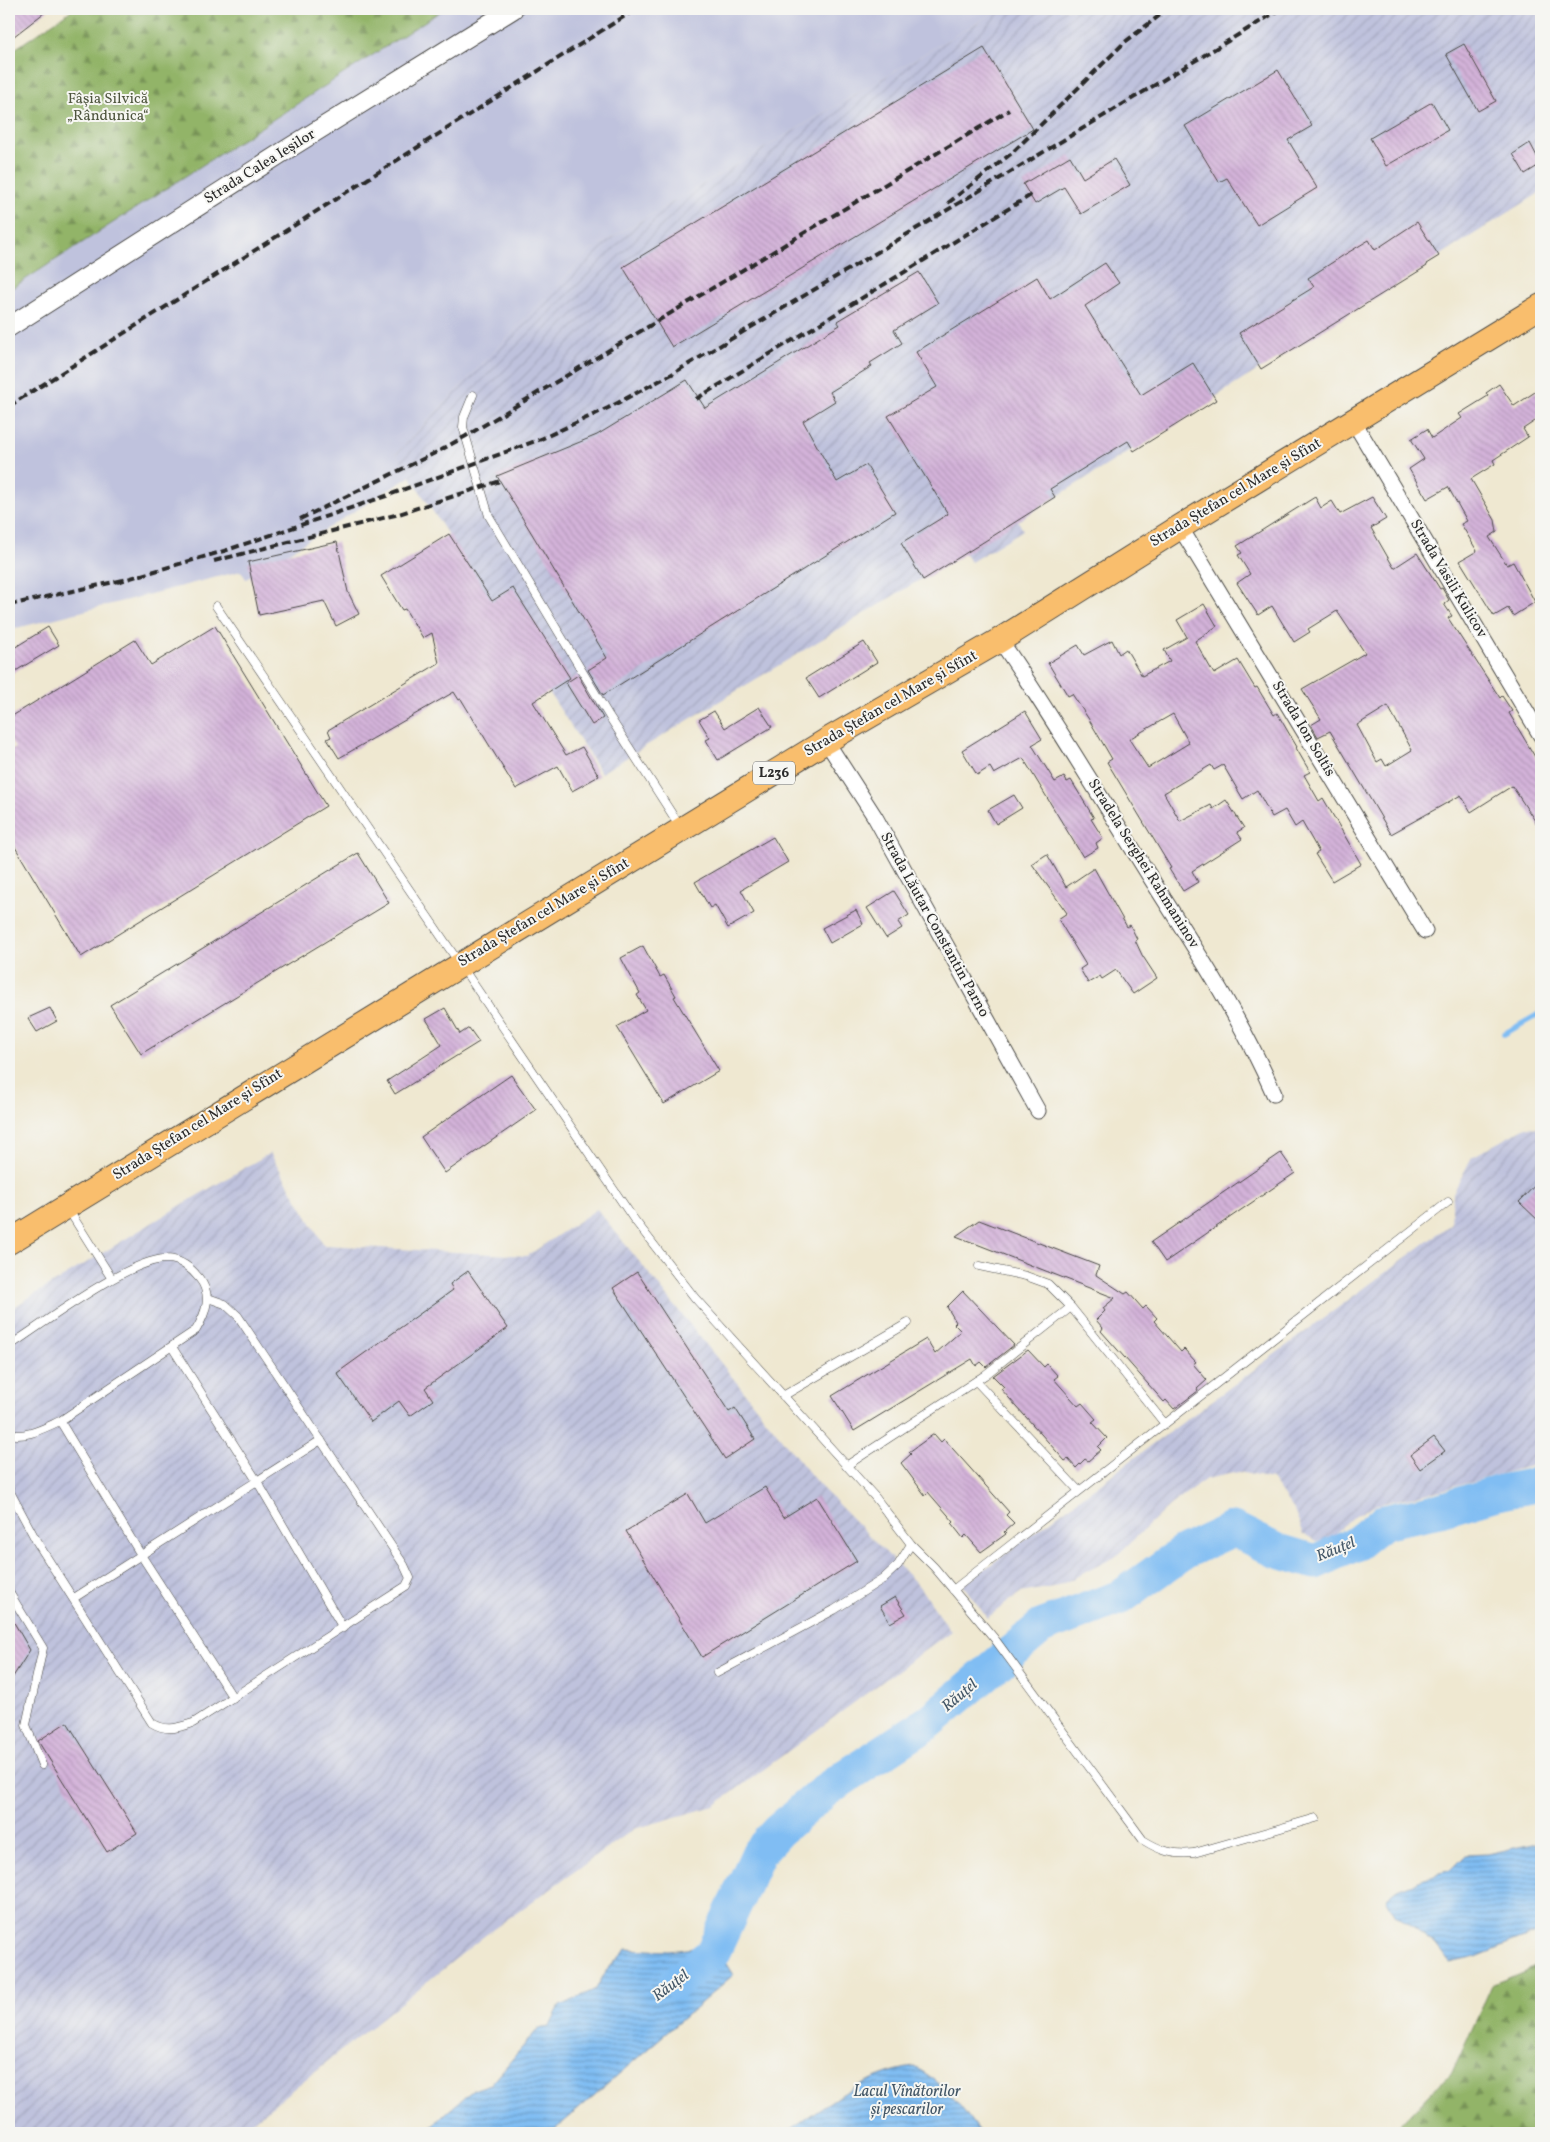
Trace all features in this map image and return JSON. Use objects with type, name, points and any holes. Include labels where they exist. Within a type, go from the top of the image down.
[{"type":"main road","name":"Strada Ștefan cel Mare și Sfînt","points":[[9,1242],[459,964],[683,830],[826,740],[1000,640],[1180,527],[1541,306]]},
{"type":"street","name":"Strada Calea Ieșilor","points":[[9,327],[286,150],[513,9]]},
{"type":"street","name":"Strada Vasili Kulicov","points":[[1354,422],[1541,736]]},
{"type":"street","name":"Strada Ion Soltîs","points":[[1180,527],[1426,931]]},
{"type":"street","name":"Stradela Serghei Rahmaninov","points":[[1000,640],[1041,700],[1197,949],[1248,1037],[1274,1094]]},
{"type":"street","name":"Strada Lăutar Constantin Parno","points":[[826,740],[875,817],[1038,1111]]},
{"type":"lane","points":[[473,395],[464,417],[463,427],[489,516],[609,716],[683,830]]},
{"type":"lane","points":[[216,606],[633,1218],[695,1298],[846,1466],[911,1544],[994,1638],[1143,1840],[1159,1850],[1176,1855],[1194,1853],[1316,1818]]},
{"type":"lane","points":[[953,1590],[1448,1202]]},
{"type":"lane","points":[[66,1206],[112,1279]]},
{"type":"lane","points":[[9,1346],[112,1279],[154,1260],[170,1259],[191,1268],[204,1284],[208,1298],[205,1314],[196,1330],[172,1347],[60,1421],[36,1432],[16,1436],[9,1434]]},
{"type":"lane","points":[[980,1266],[1026,1276],[1048,1284],[1071,1307],[1165,1424]]},
{"type":"lane","points":[[9,1490],[37,1542],[152,1722],[160,1728],[174,1730],[193,1722],[406,1586],[410,1578],[238,1316],[225,1304],[208,1298]]},
{"type":"lane","points":[[846,1466],[976,1381],[1071,1307]]},
{"type":"lane","points":[[783,1396],[908,1323]]},
{"type":"lane","points":[[172,1347],[257,1481],[343,1628]]},
{"type":"lane","points":[[976,1381],[1079,1491]]},
{"type":"lane","points":[[60,1421],[141,1555],[233,1698]]},
{"type":"lane","points":[[74,1598],[321,1440]]},
{"type":"lane","points":[[717,1673],[834,1610],[883,1579],[898,1565],[911,1544]]},
{"type":"lane","points":[[9,1592],[43,1648],[26,1726],[42,1765]]},
{"type":"shaded area","points":[[370,9],[1000,9],[591,250],[396,454],[411,476],[246,579],[241,571],[9,630],[9,249]]},
{"type":"shaded area","points":[[1000,9],[1541,9],[1541,192],[1018,521],[1023,530],[971,562],[964,553],[601,773],[396,454],[591,250]]},
{"type":"shaded area","points":[[1526,1127],[1541,1128],[1541,1463],[1434,1492],[1374,1505],[1346,1522],[1332,1538],[1316,1541],[1304,1534],[1294,1510],[1271,1479],[1239,1472],[1206,1479],[1170,1505],[1115,1557],[1058,1586],[1020,1593],[987,1618],[963,1585],[1451,1224],[1453,1193],[1472,1157]]},
{"type":"shaded area","points":[[270,1153],[324,1245],[527,1256],[597,1209],[819,1485],[918,1585],[951,1631],[714,1806],[634,1829],[488,1933],[238,2133],[9,2133],[9,1310]]},
{"type":"green space","name":"Fâşia Silvică „Rândunica“","points":[[73,9],[444,9],[9,290],[9,53]]},
{"type":"green space","points":[[1541,1964],[1541,2133],[1393,2133],[1454,2069],[1492,1985]]},
{"type":"water","points":[[1541,1842],[1541,1931],[1476,1957],[1450,1963],[1435,1944],[1395,1914],[1386,1898],[1397,1889],[1450,1870],[1465,1855],[1488,1854]]},
{"type":"water","points":[[703,1947],[721,1956],[733,1975],[551,2133],[423,2133],[473,2090],[491,2084],[538,2029],[549,2027],[560,2006],[596,1989],[606,1971],[627,1949],[669,1951]]},
{"type":"water","name":"Lacul Vînătorilor și pescarilor","points":[[914,2067],[944,2088],[959,2104],[980,2133],[786,2133],[831,2101],[863,2083],[897,2070]]},
{"type":"building","points":[[9,9],[49,9],[9,40]]},
{"type":"building","points":[[1464,44],[1496,101],[1478,111],[1446,54]]},
{"type":"building","points":[[984,48],[1033,129],[672,347],[623,267]]},
{"type":"building","points":[[1278,70],[1312,126],[1288,140],[1317,188],[1257,225],[1227,178],[1219,182],[1185,126]]},
{"type":"building","points":[[1432,102],[1448,130],[1386,166],[1370,138]]},
{"type":"building","points":[[1530,143],[1541,164],[1525,174],[1513,154]]},
{"type":"building","points":[[1070,156],[1083,178],[1114,159],[1130,185],[1081,214],[1064,187],[1035,204],[1023,184]]},
{"type":"building","points":[[1417,222],[1439,256],[1426,264],[1427,266],[1261,369],[1239,333],[1314,287],[1308,278],[1344,255],[1369,240],[1375,250]]},
{"type":"building","points":[[1105,263],[1119,283],[1085,306],[1141,395],[1193,363],[1216,400],[1134,451],[1128,441],[1050,489],[1055,497],[923,580],[901,543],[948,514],[888,416],[937,387],[916,352],[1037,277],[1050,299]]},
{"type":"building","points":[[919,272],[938,303],[894,330],[902,343],[870,363],[872,366],[830,392],[835,401],[803,421],[837,482],[866,465],[895,512],[603,695],[588,670],[607,658],[497,476],[597,435],[687,380],[705,408],[840,325],[837,321]]},
{"type":"building","points":[[1499,384],[1514,406],[1541,388],[1541,417],[1523,429],[1528,437],[1493,460],[1495,464],[1471,479],[1495,520],[1497,532],[1489,537],[1507,565],[1513,562],[1535,602],[1513,616],[1508,608],[1494,616],[1460,561],[1477,551],[1461,524],[1467,521],[1448,487],[1427,499],[1409,469],[1424,459],[1411,439],[1427,429],[1432,438],[1462,418],[1459,414],[1488,396],[1486,393]]},
{"type":"building","points":[[1315,497],[1321,508],[1332,501],[1340,514],[1372,497],[1386,519],[1371,528],[1394,568],[1417,553],[1449,600],[1444,604],[1452,616],[1448,618],[1500,698],[1502,696],[1512,711],[1509,713],[1541,767],[1541,830],[1512,786],[1471,812],[1461,795],[1391,834],[1330,731],[1318,737],[1311,725],[1321,719],[1302,689],[1365,653],[1337,611],[1308,629],[1310,632],[1294,642],[1272,606],[1258,615],[1237,583],[1250,574],[1238,555],[1242,553],[1237,546]],"holes":[[[1388,706],[1412,750],[1386,766],[1382,759],[1377,762],[1357,725]]]},
{"type":"building","points":[[449,534],[492,601],[513,588],[570,678],[533,702],[566,755],[582,747],[599,776],[572,791],[558,766],[516,789],[461,699],[459,700],[454,692],[339,758],[327,739],[331,737],[328,730],[439,663],[432,633],[423,638],[405,609],[402,610],[381,576]]},
{"type":"building","points":[[337,542],[348,592],[359,614],[336,626],[324,601],[259,615],[248,562]]},
{"type":"building","points":[[1204,604],[1217,626],[1195,641],[1214,674],[1238,660],[1274,715],[1277,713],[1310,772],[1304,775],[1319,801],[1323,798],[1361,864],[1332,881],[1315,854],[1319,852],[1302,822],[1295,827],[1285,810],[1272,817],[1257,790],[1243,799],[1223,765],[1214,770],[1211,765],[1164,793],[1180,821],[1211,805],[1213,809],[1226,800],[1244,828],[1237,832],[1242,839],[1192,871],[1198,882],[1183,891],[1107,762],[1112,759],[1088,718],[1072,694],[1068,696],[1048,663],[1078,645],[1084,655],[1112,640],[1119,654],[1126,649],[1142,676],[1170,661],[1164,650],[1187,637],[1177,620]],"holes":[[[1173,714],[1189,743],[1148,768],[1129,739]]]},
{"type":"building","points":[[215,626],[326,806],[81,957],[9,837],[9,752],[15,748],[9,737],[9,718],[135,640],[151,665]]},
{"type":"building","points":[[48,627],[59,645],[9,675],[9,651]]},
{"type":"building","points":[[864,642],[877,662],[819,698],[806,678]]},
{"type":"building","points":[[578,675],[603,718],[592,725],[566,683]]},
{"type":"building","points":[[759,707],[772,727],[718,760],[706,740],[710,738],[699,720],[714,711],[725,728]]},
{"type":"building","points":[[1025,711],[1042,739],[1032,745],[1055,782],[1064,777],[1067,782],[1071,780],[1094,818],[1091,819],[1103,838],[1096,843],[1098,848],[1083,857],[1023,758],[994,774],[990,767],[977,775],[962,750]]},
{"type":"building","points":[[1014,795],[1022,808],[996,824],[988,810]]},
{"type":"building","points":[[773,837],[788,862],[741,890],[754,913],[728,928],[715,905],[710,908],[695,882]]},
{"type":"building","points":[[358,853],[389,903],[141,1054],[110,1005]]},
{"type":"building","points":[[1047,854],[1066,887],[1094,868],[1127,927],[1130,925],[1142,955],[1157,978],[1133,994],[1116,970],[1102,979],[1100,976],[1088,983],[1080,969],[1086,965],[1058,919],[1067,913],[1032,864]]},
{"type":"building","points":[[894,891],[909,915],[898,922],[902,928],[886,938],[867,908]]},
{"type":"building","points":[[856,910],[863,924],[830,943],[822,928]]},
{"type":"building","points":[[643,946],[660,977],[664,975],[676,996],[674,997],[719,1071],[664,1104],[617,1027],[646,1010],[637,995],[640,993],[621,958]]},
{"type":"building","points":[[50,1008],[57,1021],[37,1032],[28,1018]]},
{"type":"building","points":[[445,1008],[460,1034],[469,1028],[479,1042],[395,1094],[387,1081],[442,1045],[426,1019]]},
{"type":"building","points":[[511,1075],[536,1110],[445,1173],[421,1137]]},
{"type":"building","points":[[1281,1153],[1295,1173],[1165,1262],[1151,1242]]},
{"type":"building","points":[[1541,1179],[1541,1223],[1519,1202]]},
{"type":"building","points":[[979,1220],[1099,1266],[1096,1275],[1125,1294],[1128,1292],[1143,1309],[1146,1306],[1157,1318],[1154,1321],[1181,1352],[1184,1349],[1196,1362],[1193,1364],[1207,1380],[1197,1389],[1198,1391],[1174,1409],[1166,1400],[1164,1402],[1101,1331],[1103,1328],[1096,1320],[1105,1311],[1103,1308],[1115,1298],[956,1236]]},
{"type":"building","points":[[468,1271],[508,1328],[425,1388],[433,1400],[410,1416],[399,1401],[371,1422],[337,1373],[453,1290],[450,1284]]},
{"type":"building","points":[[637,1272],[729,1412],[735,1408],[755,1439],[725,1459],[613,1288]]},
{"type":"building","points":[[963,1291],[1014,1345],[986,1367],[981,1362],[976,1366],[972,1359],[854,1431],[832,1396],[926,1339],[935,1354],[961,1331],[954,1324],[956,1322],[947,1307]]},
{"type":"building","points":[[1028,1350],[1044,1367],[1047,1364],[1058,1376],[1054,1379],[1078,1406],[1082,1403],[1096,1419],[1092,1422],[1107,1438],[1098,1447],[1101,1450],[1088,1461],[1085,1459],[1076,1468],[1068,1459],[1065,1461],[1001,1389],[1004,1387],[993,1376]]},
{"type":"building","points":[[934,1434],[941,1442],[944,1439],[1009,1512],[1006,1515],[1014,1523],[1004,1532],[1006,1534],[981,1552],[966,1535],[963,1538],[952,1524],[954,1522],[928,1492],[925,1495],[901,1463],[911,1454],[909,1452]]},
{"type":"building","points":[[1434,1437],[1445,1451],[1420,1469],[1410,1455]]},
{"type":"building","points":[[765,1487],[783,1518],[817,1497],[857,1561],[702,1657],[626,1531],[688,1494],[705,1523]]},
{"type":"building","points":[[895,1597],[906,1614],[890,1623],[880,1606]]},
{"type":"building","points":[[9,1614],[30,1650],[9,1683]]},
{"type":"building","points":[[67,1722],[137,1833],[107,1852],[38,1741]]},
{"type":"waterway","points":[[1504,1034],[1541,1013]]},
{"type":"waterway","name":"Răuțel","points":[[676,1982],[712,1954],[759,1852],[778,1831],[827,1789],[928,1723],[1041,1627],[1121,1597],[1184,1552],[1233,1529],[1275,1550],[1315,1562],[1357,1543],[1383,1522],[1440,1510],[1501,1492],[1541,1484]]},
{"type":"railway","points":[[9,406],[636,9]]},
{"type":"railway","points":[[948,203],[1012,153],[1125,42],[1168,9]]},
{"type":"railway","points":[[117,582],[224,551],[386,496],[541,439],[608,408],[672,374],[1281,9]]},
{"type":"railway","points":[[300,519],[466,436],[1009,110]]},
{"type":"railway","points":[[696,399],[1031,195]]},
{"type":"railway","points":[[214,561],[399,514],[500,481]]},
{"type":"railway","points":[[9,605],[123,580]]}]
